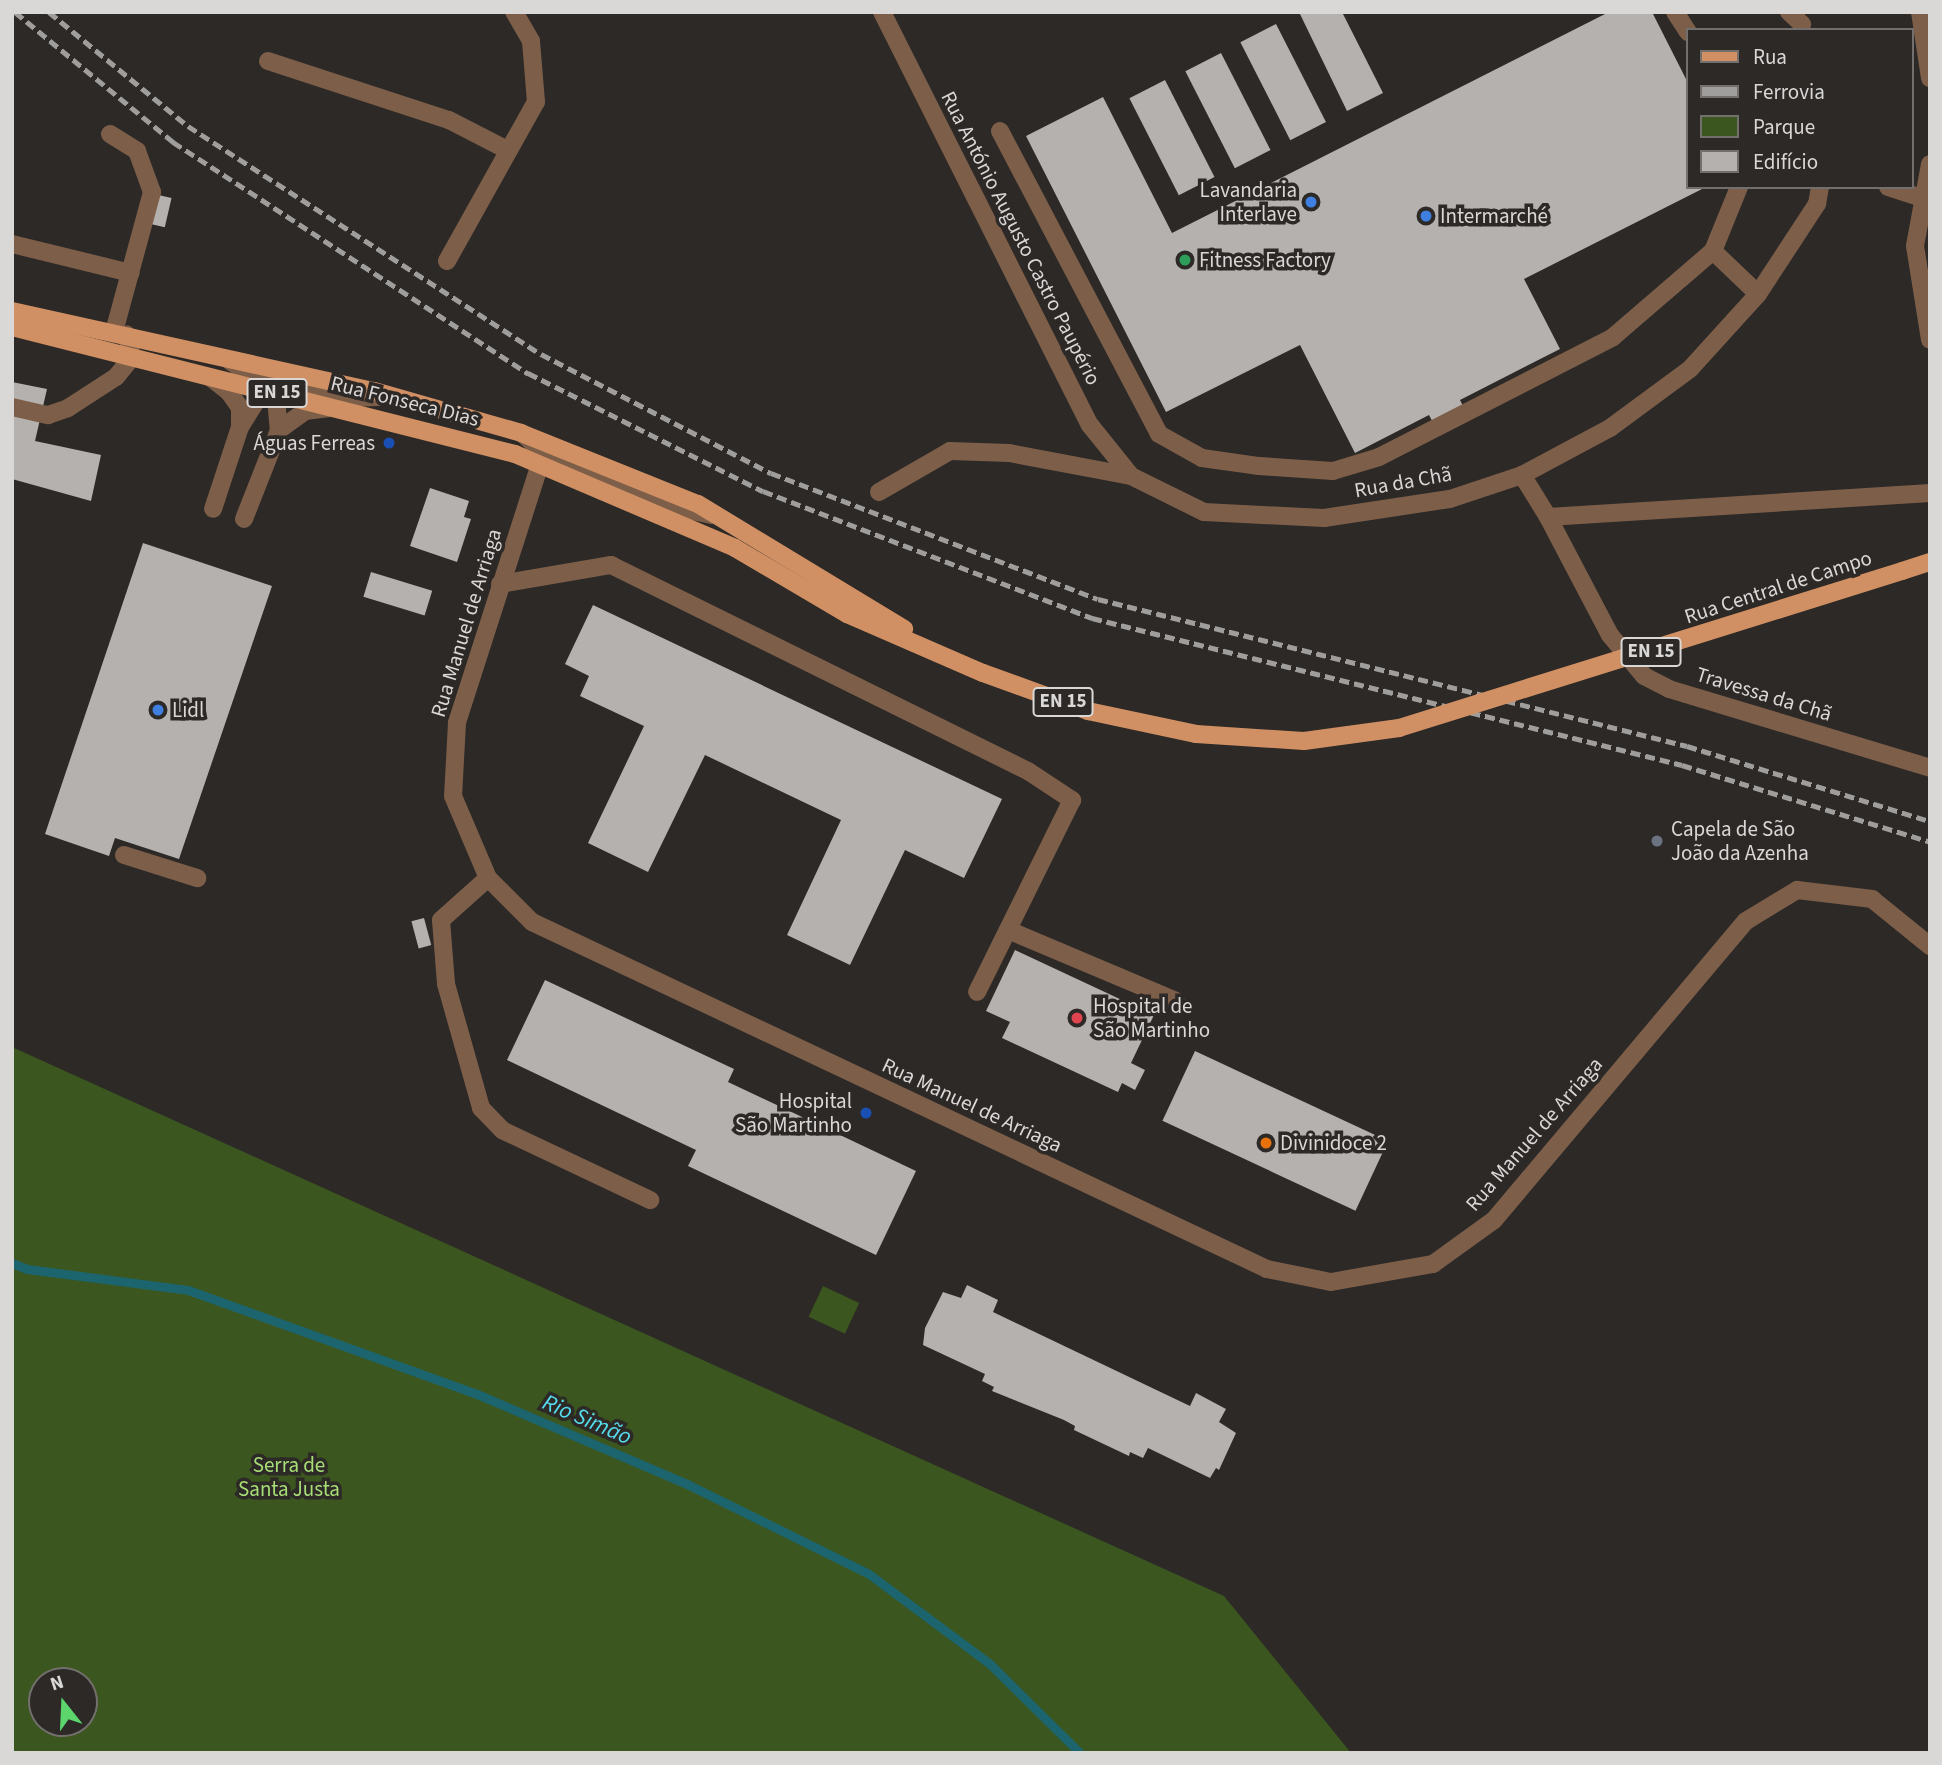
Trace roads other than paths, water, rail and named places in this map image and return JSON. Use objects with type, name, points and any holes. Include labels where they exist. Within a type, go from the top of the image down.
[{"type":"main road","name":"Rua Fonseca Dias","points":[[12,311],[396,397],[521,433],[721,517],[935,651]]},
{"type":"main road","name":"Rua Fonseca Dias","points":[[12,327],[465,438],[540,464],[735,548],[847,614],[1088,711],[1196,734],[1304,740],[1399,728]]},
{"type":"main road","name":"Rua Central de Campo","points":[[1399,728],[1575,676],[1930,562]]},
{"type":"street","points":[[447,261],[536,102],[531,41],[514,12]]},
{"type":"street","points":[[1675,12],[1686,29]]},
{"type":"street","points":[[1920,12],[1930,78]]},
{"type":"street","name":"Rua António Augusto Castro Paupério","points":[[887,14],[1090,425],[1131,476]]},
{"type":"street","points":[[268,61],[449,120],[507,150]]},
{"type":"street","points":[[1000,131],[1159,434],[1202,458],[1333,471],[1379,457],[1613,337],[1713,251],[1739,189]]},
{"type":"street","points":[[12,407],[48,415],[68,408],[116,377],[132,357],[121,334],[131,273],[152,192],[137,151],[110,134]]},
{"type":"street","points":[[1930,164],[1915,246],[1930,340]]},
{"type":"street","name":"Rua da Chã","points":[[879,492],[950,451],[1009,453],[1131,476],[1204,512],[1324,518],[1450,499],[1522,475],[1610,428],[1690,369],[1758,294],[1817,204],[1820,189]]},
{"type":"street","points":[[1894,189],[1924,199]]},
{"type":"street","points":[[12,244],[131,273]]},
{"type":"street","points":[[1713,251],[1758,294]]},
{"type":"street","points":[[220,356],[249,371],[271,391],[280,414],[279,430],[244,519]]},
{"type":"street","points":[[208,376],[229,392],[240,408],[240,427]]},
{"type":"street","points":[[214,509],[248,409],[271,391],[285,387],[347,398],[396,397]]},
{"type":"street","points":[[279,430],[305,411],[337,407]]},
{"type":"street","points":[[521,433],[538,448],[540,464]]},
{"type":"street","name":"Rua Fonseca Dias","points":[[540,464],[550,459],[569,462],[670,506],[721,517]]},
{"type":"street","name":"Rua Manuel de Arriaga","points":[[540,464],[457,723],[453,796],[488,878],[533,922],[1267,1269],[1331,1282],[1433,1264],[1494,1220],[1746,921],[1797,890],[1872,899],[1930,946]]},
{"type":"street","points":[[1522,475],[1548,517],[1930,494]]},
{"type":"street","name":"Travessa da Chã","points":[[1548,517],[1610,635],[1644,676],[1669,689],[1930,768]]},
{"type":"street","points":[[500,584],[611,565],[1028,771],[1072,800],[977,992]]},
{"type":"street","points":[[124,855],[197,878]]},
{"type":"street","points":[[488,878],[441,920],[446,984],[481,1108],[502,1130],[650,1200]]},
{"type":"street","points":[[1008,930],[1176,1001]]},
{"type":"waterway","name":"Rio Simão","points":[[12,1263],[27,1269],[188,1290],[477,1394],[689,1485],[869,1574],[990,1664],[1080,1753]]},
{"type":"railway","points":[[15,12],[173,142],[528,373],[763,491],[1092,618],[1682,765],[1930,842]]},
{"type":"railway","points":[[49,12],[188,126],[541,354],[771,473],[1098,599],[1687,746],[1930,821]]},
{"type":"place","name":"Lavandaria Interlave","points":[[1311,202]]},
{"type":"place","name":"Intermarché","points":[[1426,216]]},
{"type":"place","name":"Fitness Factory","points":[[1185,260]]},
{"type":"place","name":"Águas Ferreas","points":[[389,443]]},
{"type":"place","name":"Lidl","points":[[158,710]]},
{"type":"place","name":"Capela de São João da Azenha","points":[[1657,841]]},
{"type":"place","name":"Hospital de São Martinho","points":[[1077,1018]]},
{"type":"place","name":"Hospital São Martinho","points":[[866,1113]]},
{"type":"place","name":"Divinidoce 2","points":[[1266,1143]]},
{"type":"park label","name":"Serra de Santa Justa","points":[[289,1477]]}]
